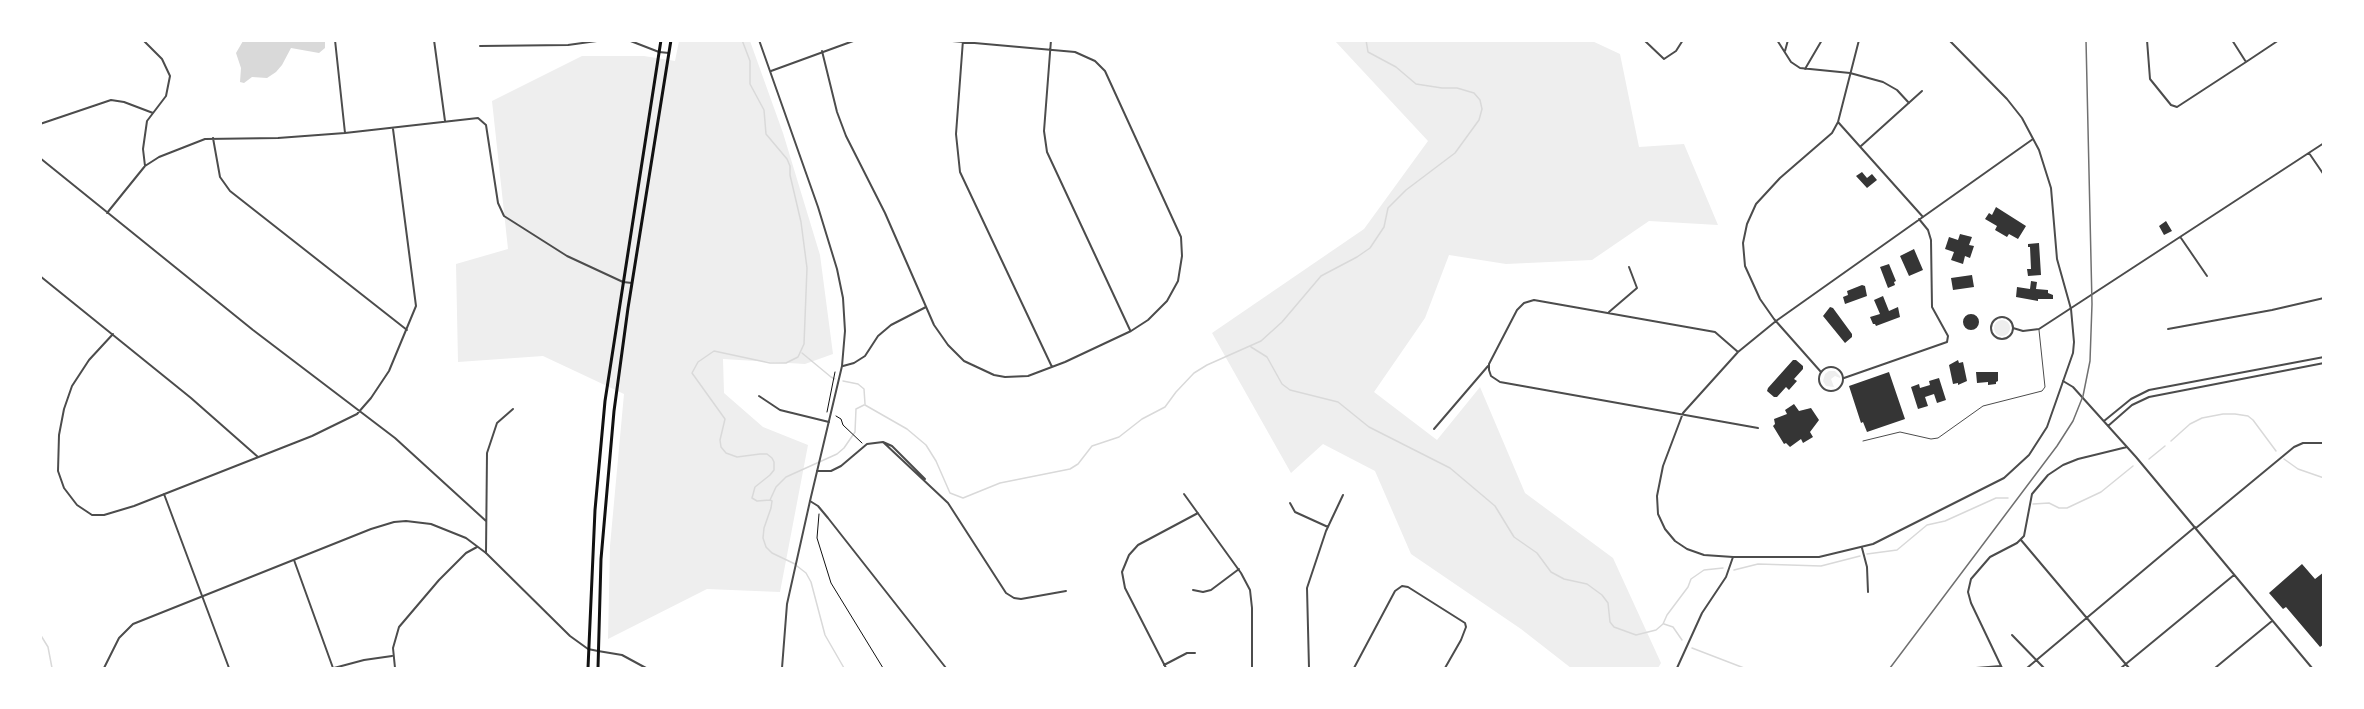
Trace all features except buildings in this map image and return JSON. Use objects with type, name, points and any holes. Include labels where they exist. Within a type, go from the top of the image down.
[{"type":"main road","points":[[588,669],[598,471],[610,365],[661,40]]},
{"type":"main road","points":[[598,669],[601,559],[608,461],[619,367],[671,40]]},
{"type":"main road","points":[[610,365],[619,367]]},
{"type":"main road","points":[[592,560],[601,559]]},
{"type":"street","points":[[143,40],[162,59],[170,76],[166,96],[147,121],[144,137],[145,166]]},
{"type":"street","points":[[335,40],[345,133]]},
{"type":"street","points":[[434,40],[445,122]]},
{"type":"street","points":[[480,46],[559,45],[604,40]]},
{"type":"street","points":[[628,40],[669,53]]},
{"type":"street","points":[[759,40],[814,197],[838,275],[845,320],[840,376],[785,616],[782,669]]},
{"type":"street","points":[[771,71],[856,40]]},
{"type":"street","points":[[822,51],[841,124],[885,213],[926,307],[943,339],[956,354],[974,366],[1005,377],[1028,376],[1052,368],[1131,331],[1162,307],[1175,288],[1182,256],[1178,228],[1105,71],[1095,60],[1082,54],[941,40]]},
{"type":"street","points":[[1051,40],[1044,131],[1047,152],[1131,331]]},
{"type":"street","points":[[1644,40],[1664,60],[1676,51],[1683,40]]},
{"type":"street","points":[[1777,40],[1795,66],[1850,73],[1888,84],[1909,103]]},
{"type":"street","points":[[1785,51],[1788,40]]},
{"type":"street","points":[[1805,69],[1822,40]]},
{"type":"street","points":[[1859,40],[1838,122],[1832,133],[1780,178],[1761,198],[1746,224],[1743,242],[1745,266],[1754,288],[1776,321],[1821,372],[1820,382],[1829,391],[1840,387],[1844,378],[1947,342],[1948,336],[1932,307],[1931,240],[1928,230],[1919,219]]},
{"type":"street","points":[[1949,40],[2007,99],[2034,139],[2051,188],[2058,267],[2071,309],[2074,348],[2047,427],[2016,469],[1984,489],[1885,540],[1862,549],[1811,558],[1733,557],[1704,555],[1675,541],[1665,529],[1658,514],[1657,496],[1663,466],[1683,413],[1738,352],[1776,321],[2034,139]]},
{"type":"street","points":[[2147,40],[2148,76],[2174,107],[2279,40]]},
{"type":"street","points":[[2232,40],[2246,62]]},
{"type":"street","points":[[963,41],[956,134],[960,172],[1052,368]]},
{"type":"street","points":[[1861,146],[1922,90]]},
{"type":"street","points":[[40,124],[111,100],[124,102],[153,113]]},
{"type":"street","points":[[106,213],[145,166],[159,157],[200,141],[213,138],[278,138],[345,133],[478,118],[485,122],[498,203],[507,219],[557,251],[622,282],[632,283]]},
{"type":"street","points":[[1838,122],[1923,217]]},
{"type":"street","points":[[113,334],[89,360],[72,386],[66,401],[58,448],[61,479],[69,496],[77,506],[96,516],[127,509],[312,436],[360,411],[389,371],[415,310],[416,296],[393,129]]},
{"type":"street","points":[[213,138],[220,177],[230,191],[407,330]]},
{"type":"street","points":[[2013,328],[2023,331],[2039,329],[2324,143]]},
{"type":"street","points":[[2309,153],[2324,175]]},
{"type":"street","points":[[40,158],[253,330],[420,458],[486,521]]},
{"type":"street","points":[[2181,238],[2207,276]]},
{"type":"street","points":[[1609,312],[1637,288],[1629,267]]},
{"type":"street","points":[[40,276],[113,334],[258,457]]},
{"type":"street","points":[[2168,329],[2324,298]]},
{"type":"street","points":[[1434,429],[1488,366],[1517,310],[1524,303],[1534,300],[1715,332],[1738,352]]},
{"type":"street","points":[[842,366],[854,363],[865,356],[878,336],[891,325],[926,307]]},
{"type":"street","points":[[2002,316],[2010,320],[2013,328],[2010,336],[2001,339],[1993,336],[1990,327],[1994,319],[2002,316]]},
{"type":"street","points":[[2104,421],[2130,399],[2149,390],[2324,357]]},
{"type":"street","points":[[2108,426],[2132,405],[2149,397],[2324,363]]},
{"type":"street","points":[[1488,366],[1491,376],[1500,382],[1758,428]]},
{"type":"street","points":[[1821,372],[1835,367],[1844,378]]},
{"type":"street","points":[[2063,381],[2073,387],[2127,447],[2311,668]]},
{"type":"street","points":[[759,396],[780,410],[829,422]]},
{"type":"street","points":[[486,553],[485,471],[489,444],[497,423],[513,409]]},
{"type":"street","points":[[817,470],[827,472],[837,468],[872,442],[883,442],[953,510],[1008,595],[1021,599],[1066,591]]},
{"type":"street","points":[[2027,669],[2294,447],[2303,443],[2324,443]]},
{"type":"street","points":[[1976,669],[2002,667],[1974,612],[1968,586],[1979,568],[1990,557],[2021,540],[2025,532],[2032,494],[2049,475],[2063,465],[2078,459],[2127,447]]},
{"type":"street","points":[[164,494],[229,669]]},
{"type":"street","points":[[1184,494],[1246,581],[1252,599],[1252,669]]},
{"type":"street","points":[[1309,669],[1307,588],[1328,528],[1343,495]]},
{"type":"street","points":[[810,501],[818,506],[946,669]]},
{"type":"street","points":[[1290,503],[1295,512],[1328,528]]},
{"type":"street","points":[[1195,653],[1187,653],[1165,667],[1125,588],[1122,572],[1129,555],[1138,545],[1198,513]]},
{"type":"street","points":[[104,669],[119,638],[134,624],[382,525],[400,522],[418,522],[442,527],[466,538],[486,553],[542,609],[588,649],[622,654],[646,669]]},
{"type":"street","points":[[2021,540],[2129,669]]},
{"type":"street","points":[[395,669],[393,656],[396,634],[404,619],[466,553],[477,547]]},
{"type":"street","points":[[1862,549],[1867,567],[1868,592]]},
{"type":"street","points":[[1677,669],[1697,623],[1726,577],[1733,557]]},
{"type":"street","points":[[294,560],[333,669],[364,660],[393,656]]},
{"type":"street","points":[[1193,590],[1203,592],[1211,590],[1239,569]]},
{"type":"street","points":[[2121,669],[2234,575]]},
{"type":"street","points":[[1354,669],[1395,591],[1402,586],[1431,600],[1466,625],[1459,646],[1445,669]]},
{"type":"street","points":[[2215,669],[2272,621]]},
{"type":"street","points":[[2012,634],[2044,669]]},
{"type":"lane","points":[[1863,441],[1900,432],[1931,439],[1938,438],[1983,406],[2042,391],[2045,387],[2039,329]]},
{"type":"path","points":[[828,414],[826,410],[835,372]]},
{"type":"path","points":[[834,415],[858,437],[864,447]]},
{"type":"path","points":[[818,506],[817,538],[831,583],[883,669]]},
{"type":"shaded area","points":[[1590,40],[1620,54],[1639,147],[1684,144],[1718,225],[1649,221],[1592,260],[1506,264],[1449,255],[1425,318],[1374,392],[1437,440],[1480,387],[1525,493],[1613,558],[1661,663],[1658,668],[1571,668],[1521,629],[1411,554],[1375,471],[1323,444],[1291,473],[1212,333],[1364,229],[1428,141],[1335,41]]},
{"type":"shaded area","points":[[243,41],[325,41],[325,48],[319,53],[291,48],[276,72],[267,78],[252,77],[244,83],[240,82],[241,68],[236,53]]},
{"type":"shaded area","points":[[679,41],[750,41],[783,133],[820,255],[833,354],[805,364],[723,359],[724,393],[763,427],[808,445],[780,592],[707,589],[608,639],[610,546],[624,394],[543,356],[458,362],[456,264],[508,249],[492,101],[582,56],[644,56],[675,61]]},
{"type":"shaded area","points":[[1999,320],[2005,320],[2010,328],[2008,334],[1999,336],[1994,331],[1994,325]]},
{"type":"shaded area","points":[[1835,371],[1840,376],[1840,378],[1835,376],[1831,379],[1834,387],[1826,386],[1823,381],[1825,374]]},
{"type":"waterway","points":[[742,40],[750,61],[750,84],[764,110],[766,134],[790,166],[807,268],[804,344],[798,357],[786,363],[770,363],[714,351],[698,362],[692,373],[725,419],[720,440],[721,447],[726,453],[737,457],[767,454],[772,458],[774,470],[755,487],[752,498],[757,501],[770,500]]},
{"type":"waterway","points":[[865,405],[907,429],[926,445],[950,493],[963,498],[1000,483],[1070,469],[1078,464],[1092,446],[1119,437],[1142,419],[1165,407],[1194,373],[1261,341],[1282,322],[1321,276],[1370,248],[1384,227],[1388,208],[1406,190],[1455,153],[1479,120],[1482,109],[1480,100],[1474,93],[1457,88],[1416,84],[1396,67],[1368,52],[1366,40]]},
{"type":"waterway","points":[[1251,347],[1267,357],[1282,384],[1290,390],[1338,402],[1369,427],[1450,468],[1495,506],[1514,537],[1537,553],[1551,572],[1564,579],[1587,584],[1602,595],[1608,603],[1610,622],[1614,627],[1636,635],[1656,630],[1663,624],[1691,579],[1704,570],[1723,568]]},
{"type":"waterway","points":[[802,353],[835,379]]},
{"type":"waterway","points":[[843,381],[858,384],[864,389],[865,404]]},
{"type":"waterway","points":[[795,564],[772,553],[766,547],[763,538],[771,508],[772,501],[770,500],[776,487],[786,477],[837,454],[844,448],[855,432],[856,409],[864,405]]},
{"type":"waterway","points":[[2171,441],[2190,424],[2202,418],[2235,414],[2248,416],[2253,420],[2276,451]]},
{"type":"waterway","points":[[2149,459],[2165,446]]},
{"type":"waterway","points":[[2284,459],[2298,469],[2324,478]]},
{"type":"waterway","points":[[2033,504],[2049,503],[2059,508],[2067,508],[2101,492],[2133,466]]},
{"type":"waterway","points":[[1867,554],[1897,550],[1927,525],[1945,521],[1996,498],[2008,498]]},
{"type":"waterway","points":[[1734,570],[1758,564],[1821,566],[1860,556]]},
{"type":"waterway","points":[[797,566],[806,573],[811,582],[825,635],[844,668]]},
{"type":"waterway","points":[[1664,624],[1673,627],[1682,640]]},
{"type":"waterway","points":[[40,634],[48,647],[52,668]]},
{"type":"waterway","points":[[1692,648],[1744,668]]},
{"type":"railway","points":[[1890,668],[2057,446],[2073,421],[2083,396],[2090,361],[2092,304],[2086,40]]}]
